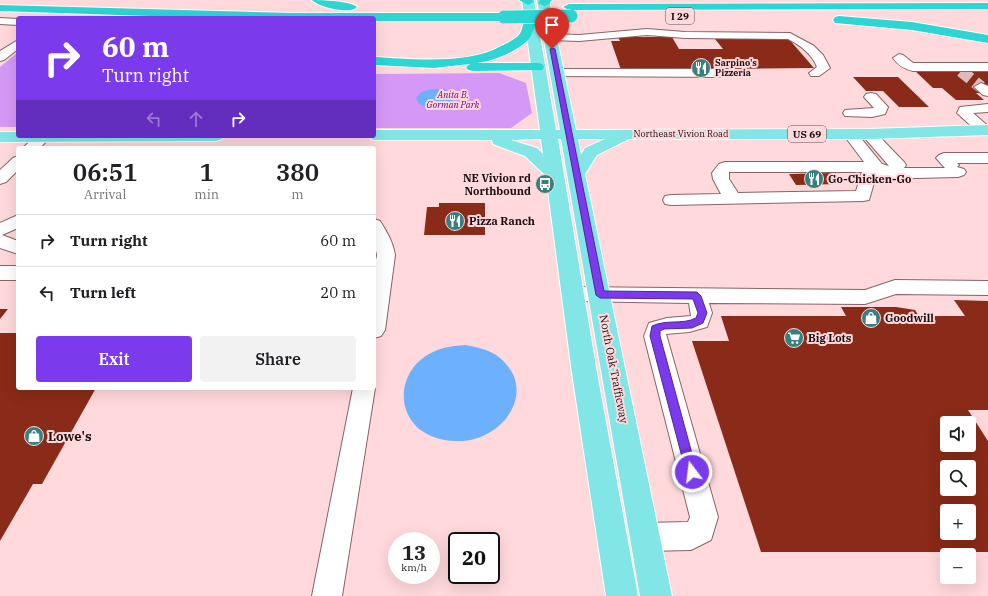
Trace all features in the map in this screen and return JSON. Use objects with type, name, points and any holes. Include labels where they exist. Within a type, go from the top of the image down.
[{"type":"highway","name":"I 29","points":[[42,0],[267,10],[414,10],[503,13]]},
{"type":"highway","points":[[54,0],[65,0]]},
{"type":"highway","points":[[318,0],[340,6],[414,10]]},
{"type":"highway","points":[[682,8],[716,4],[728,0]]},
{"type":"highway","points":[[903,0],[988,6]]},
{"type":"highway","name":"I 29","points":[[376,17],[682,8],[988,6]]},
{"type":"highway","name":"I 29","points":[[0,8],[258,16]]},
{"type":"highway","points":[[17,9],[89,16]]},
{"type":"highway","name":"I 29","points":[[570,12],[788,16],[988,15]]},
{"type":"highway","points":[[788,16],[912,26],[988,39]]},
{"type":"highway","points":[[376,19],[391,17]]},
{"type":"highway","points":[[376,61],[434,64],[484,58],[504,50],[524,37],[530,29]]},
{"type":"highway","points":[[376,65],[416,68],[536,67]]},
{"type":"main road","name":"North Oak Trafficway","points":[[527,1],[530,29],[543,103],[559,135]]},
{"type":"main road","name":"North Oak Trafficway","points":[[544,1],[563,103],[559,135],[565,174],[572,294],[622,596]]},
{"type":"main road","points":[[530,29],[542,46],[553,114],[559,135]]},
{"type":"main road","points":[[482,135],[510,131],[535,115],[543,103]]},
{"type":"main road","points":[[563,103],[581,119],[600,127],[630,134]]},
{"type":"main road","name":"Northeast Vivion Road","points":[[376,136],[869,134],[986,130]]},
{"type":"main road","points":[[482,135],[531,152],[565,174],[591,152],[630,134]]},
{"type":"main road","points":[[0,136],[16,136]]},
{"type":"main road","name":"North Oak Trafficway","points":[[565,174],[600,295],[656,596]]},
{"type":"street","points":[[0,21],[16,22]]},
{"type":"street","points":[[550,37],[583,38],[647,32],[685,35],[790,36],[802,42],[822,61],[824,68],[815,73]]},
{"type":"street","points":[[0,42],[16,42]]},
{"type":"street","points":[[0,57],[16,44]]},
{"type":"street","points":[[982,57],[988,66],[958,69],[913,67],[908,66],[899,58],[982,57]]},
{"type":"street","points":[[557,73],[728,74]]},
{"type":"street","points":[[850,112],[872,113],[880,110],[881,107],[871,97]]},
{"type":"street","points":[[986,130],[964,113],[965,110],[988,108]]},
{"type":"street","points":[[850,134],[876,167]]},
{"type":"street","points":[[869,134],[898,165],[893,173]]},
{"type":"street","points":[[33,146],[42,138]]},
{"type":"street","points":[[671,200],[863,196],[868,174],[958,172],[944,158],[988,158]]},
{"type":"street","points":[[0,179],[16,163]]},
{"type":"street","points":[[732,198],[721,179],[720,172],[725,167],[876,167],[893,173]]},
{"type":"street","points":[[0,230],[16,222]]},
{"type":"street","points":[[376,229],[384,244],[386,255],[376,318]]},
{"type":"street","points":[[0,241],[16,247]]},
{"type":"street","points":[[0,273],[16,273]]},
{"type":"street","points":[[572,294],[865,296],[895,287],[988,288]]},
{"type":"street","points":[[645,537],[691,536],[701,530],[704,517],[655,336],[656,329],[663,325],[692,325],[700,321],[702,313],[697,296]]},
{"type":"street","points":[[327,596],[364,390]]},
{"type":"green space","points":[[16,54],[16,127],[0,127],[0,67]]},
{"type":"green space","name":"Anita B. Gorman Park","points":[[499,73],[526,83],[532,113],[511,128],[376,128],[376,74]]},
{"type":"water","points":[[432,89],[444,89],[452,93],[454,99],[451,103],[438,108],[419,104],[416,98],[421,92]]},
{"type":"water","points":[[465,345],[481,348],[493,353],[509,368],[516,383],[516,397],[511,411],[501,423],[489,433],[473,439],[451,441],[441,439],[423,432],[411,420],[406,409],[404,398],[405,387],[408,376],[422,358],[441,349]]},
{"type":"building","points":[[618,37],[672,37],[679,49],[723,49],[715,39],[788,38],[814,68],[621,70],[611,41],[620,41]]},
{"type":"building","points":[[913,69],[944,69],[948,72],[988,71],[988,87],[982,93],[976,93],[984,100],[956,100],[942,88],[933,88]]},
{"type":"building","points":[[853,77],[898,77],[929,107],[899,107],[883,91],[866,91]]},
{"type":"building","name":"Go-Chicken-Go","points":[[832,173],[840,184],[796,185],[789,174]]},
{"type":"building","name":"Pizza Ranch","points":[[439,203],[485,203],[485,235],[424,235],[427,207],[439,207]]},
{"type":"building","points":[[954,300],[988,301],[988,410],[968,410],[972,416],[940,416],[940,452],[976,452],[976,422],[988,441],[988,552],[976,552],[976,548],[940,548],[940,552],[761,552],[692,341],[729,341],[721,316],[846,316],[841,307],[896,307],[915,310],[919,316],[965,316]]},
{"type":"building","points":[[0,309],[8,309],[0,319]]},
{"type":"building","name":"Lowe's","points":[[0,333],[16,333],[16,390],[95,390],[42,484],[33,484],[0,541]]},
{"type":"tunnel","points":[[961,71],[981,87]]},
{"type":"place","name":"Sarpino's Pizzeria","points":[[701,68]]},
{"type":"place","name":"Go-Chicken-Go","points":[[814,179]]},
{"type":"place","name":"NE Vivion rd Northbound","points":[[545,184]]},
{"type":"place","name":"Pizza Ranch","points":[[455,221]]},
{"type":"place","name":"Goodwill","points":[[871,318]]},
{"type":"place","name":"Big Lots","points":[[794,338]]},
{"type":"place","name":"Lowe's","points":[[34,436]]},
{"type":"route","points":[[552,49],[600,295],[697,296],[702,313],[700,321],[692,325],[663,325],[656,329],[655,336],[692,472]]}]
